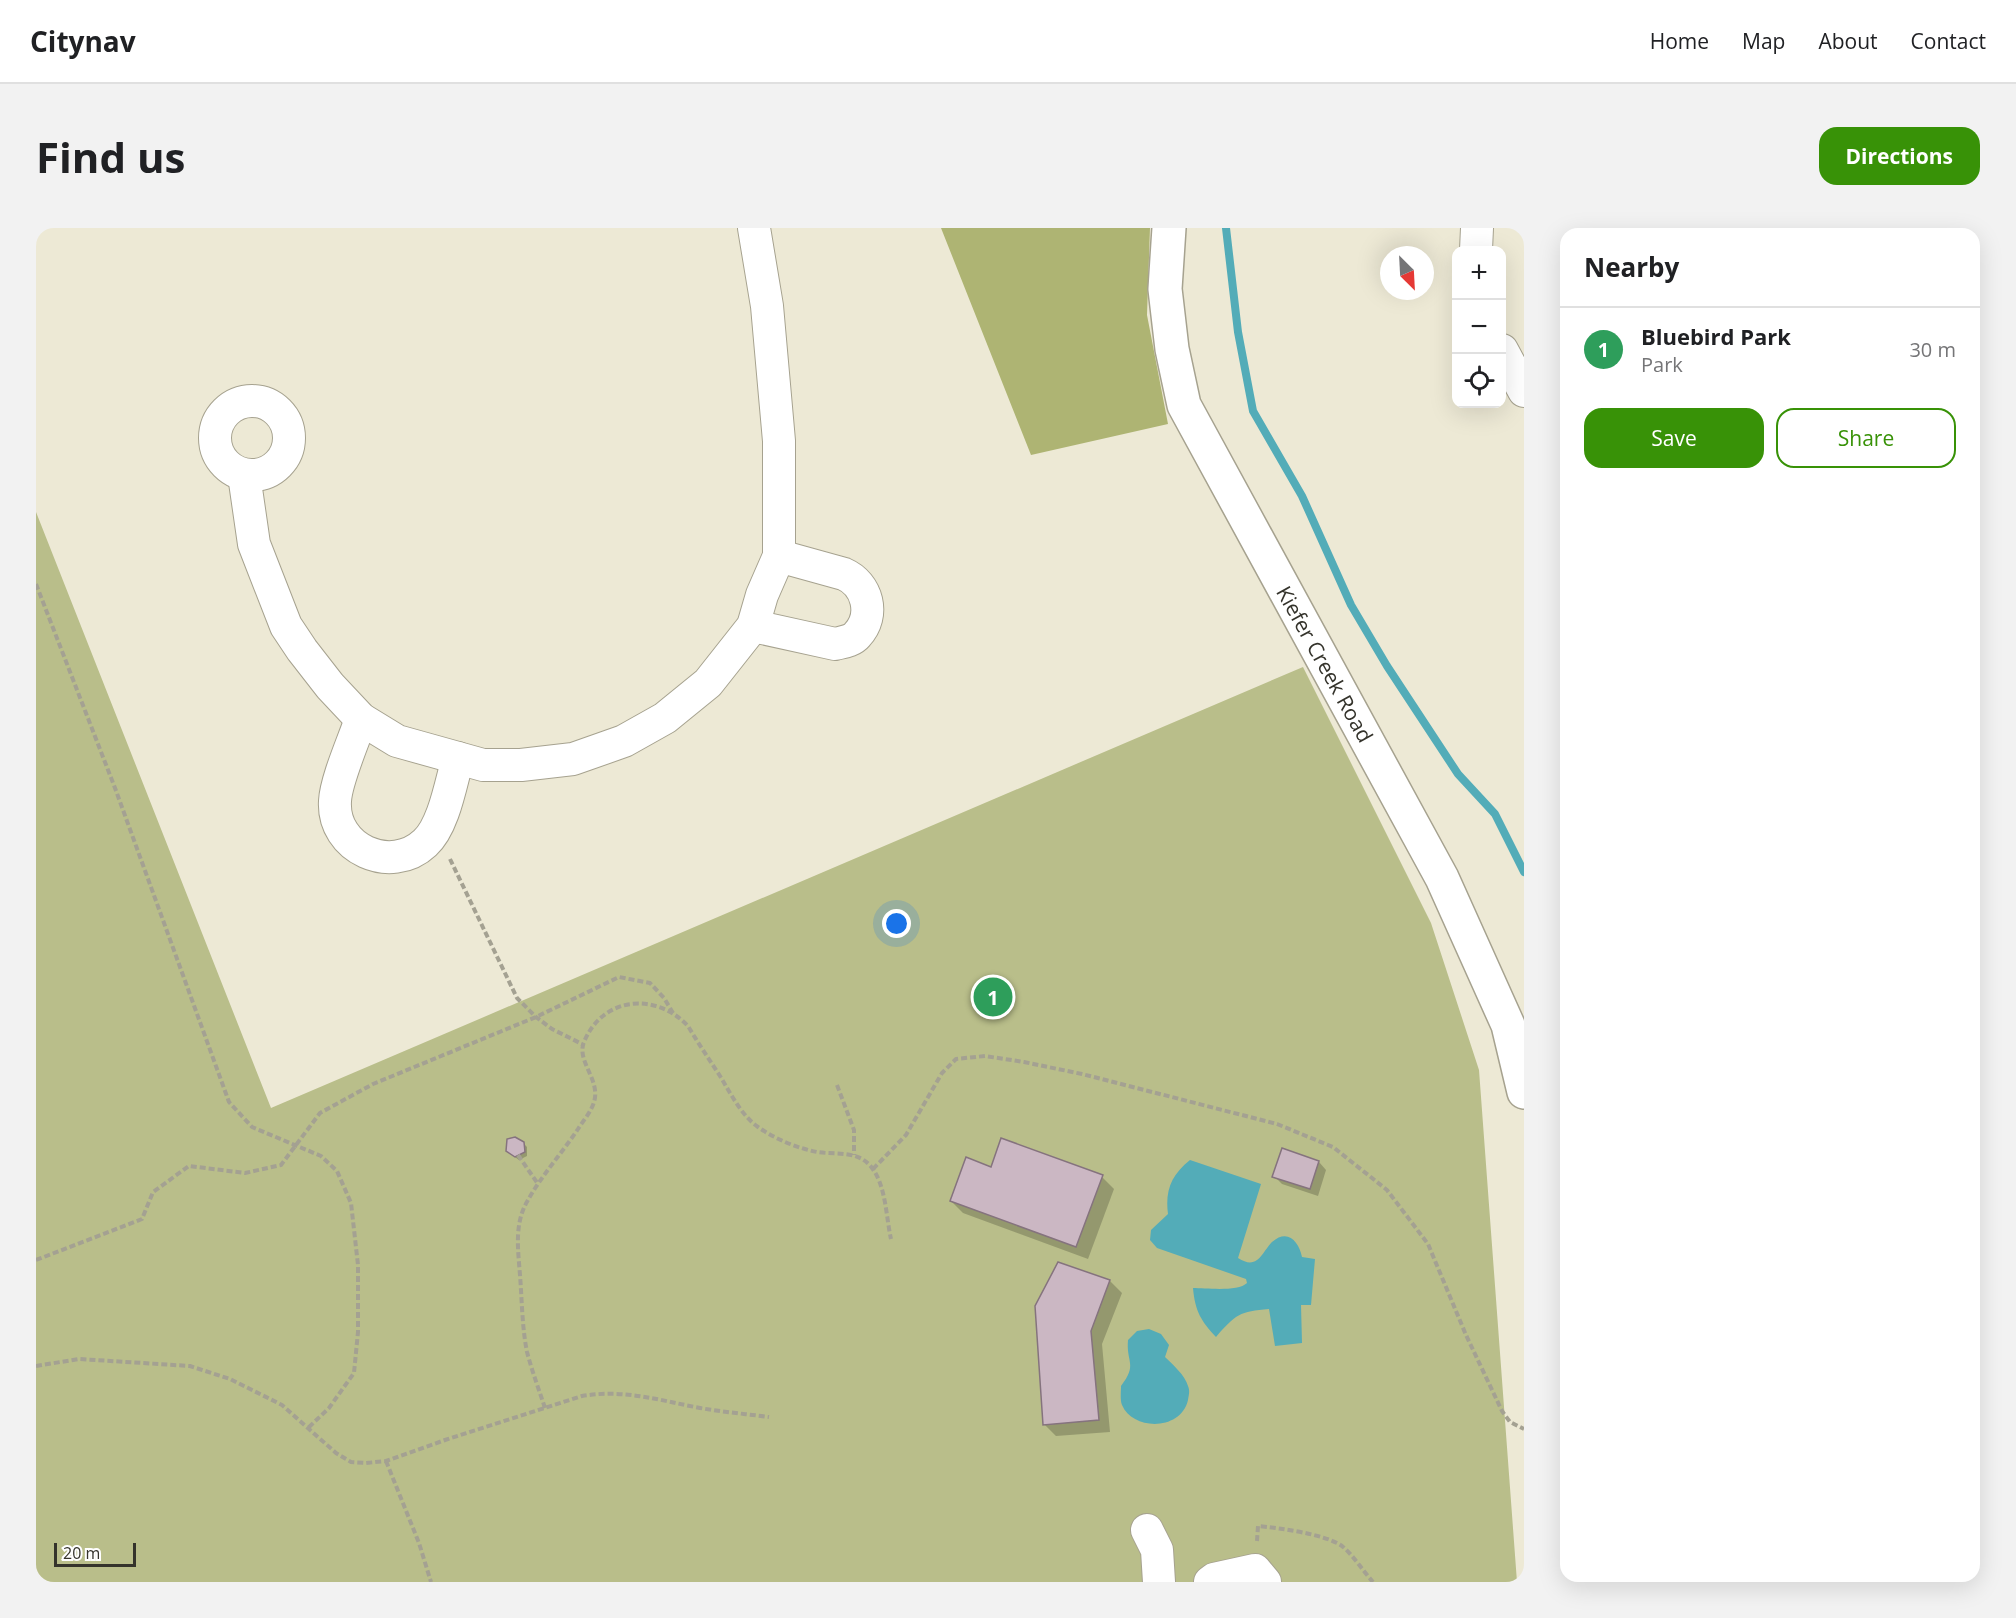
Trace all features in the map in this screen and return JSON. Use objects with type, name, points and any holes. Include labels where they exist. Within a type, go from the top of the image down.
[{"type":"street","points":[[244,475],[254,544],[286,626],[323,677],[361,718],[397,741],[483,765],[521,765],[573,759],[624,741],[665,718],[708,683],[753,626],[762,595],[778,556],[779,441],[767,306],[754,228]]},
{"type":"street","name":"Kiefer Creek Road","points":[[1169,228],[1165,289],[1172,349],[1184,405],[1442,878],[1508,1025],[1524,1092]]},
{"type":"street","points":[[1476,246],[1478,228]]},
{"type":"street","points":[[1504,354],[1524,391]]},
{"type":"street","points":[[753,626],[835,644],[857,636],[866,621],[868,610],[866,598],[854,578],[778,556]]},
{"type":"street","points":[[361,718],[335,801],[337,820],[345,837],[360,850],[377,857],[396,858],[414,852],[427,842],[438,825],[458,758]]},
{"type":"street","points":[[1147,1530],[1157,1550],[1159,1582]]},
{"type":"street","points":[[1210,1582],[1214,1579],[1260,1576]]},
{"type":"path","points":[[36,584],[115,788],[229,1102],[252,1127],[321,1156],[337,1171],[351,1203],[358,1265],[358,1332],[354,1373],[329,1408],[308,1428]]},
{"type":"path","points":[[446,850],[517,998],[537,1017],[568,1038],[582,1044]]},
{"type":"path","points":[[36,1260],[142,1219],[153,1192],[189,1166],[245,1173],[281,1165],[320,1113],[373,1084],[537,1017],[619,977],[650,983],[664,998],[673,1013],[687,1026],[736,1103],[757,1127],[775,1138],[817,1152],[854,1155],[865,1161],[873,1169],[881,1190],[891,1239]]},
{"type":"path","points":[[545,1408],[527,1352],[522,1318],[517,1240],[520,1219],[526,1201],[584,1121],[594,1102],[595,1091],[591,1074],[584,1060],[582,1044],[590,1030],[603,1016],[621,1005],[639,1002],[656,1005],[673,1013]]},
{"type":"path","points":[[873,1169],[906,1135],[942,1073],[956,1059],[985,1056],[1082,1074],[1277,1124],[1334,1147],[1387,1190],[1428,1244],[1466,1335],[1502,1411],[1510,1422],[1524,1429]]},
{"type":"path","points":[[837,1085],[854,1130],[854,1155]]},
{"type":"path","points":[[518,1155],[538,1184]]},
{"type":"path","points":[[36,1366],[79,1359],[190,1366],[230,1379],[282,1405],[336,1453],[351,1461],[366,1463],[386,1461],[582,1396],[600,1393],[633,1394],[703,1409],[769,1417]]},
{"type":"path","points":[[386,1461],[419,1543],[431,1582]]},
{"type":"path","points":[[1260,1576],[1258,1526],[1291,1529],[1341,1545],[1373,1582]]},
{"type":"green space","points":[[941,228],[1150,228],[1147,315],[1168,424],[1031,455]]},
{"type":"green space","points":[[36,512],[271,1108],[1303,667],[1431,923],[1479,1070],[1517,1582],[36,1582]]},
{"type":"water","points":[[1190,1160],[1261,1184],[1238,1258],[1250,1262],[1255,1261],[1272,1242],[1283,1236],[1295,1242],[1302,1257],[1315,1259],[1311,1305],[1301,1305],[1302,1343],[1275,1346],[1269,1309],[1239,1315],[1216,1337],[1200,1315],[1195,1303],[1193,1288],[1237,1288],[1247,1283],[1246,1279],[1157,1248],[1150,1240],[1151,1230],[1168,1214],[1169,1191],[1174,1178]]},
{"type":"water","points":[[1149,1329],[1161,1334],[1169,1345],[1165,1357],[1184,1378],[1189,1391],[1184,1410],[1176,1418],[1156,1424],[1136,1420],[1128,1414],[1121,1401],[1121,1386],[1130,1368],[1128,1340],[1137,1331]]},
{"type":"building","points":[[515,1137],[524,1142],[525,1152],[515,1157],[506,1151],[507,1139]]},
{"type":"building","points":[[1001,1138],[1103,1175],[1076,1247],[950,1201],[966,1157],[991,1167]]},
{"type":"building","points":[[1282,1148],[1319,1161],[1310,1189],[1272,1177]]},
{"type":"building","points":[[1058,1262],[1110,1280],[1091,1331],[1099,1420],[1043,1425],[1035,1306]]},
{"type":"waterway","points":[[1226,228],[1238,332],[1253,411],[1302,496],[1351,605],[1387,666],[1458,774],[1495,814],[1524,872]]},
{"type":"place","name":"Bluebird Park","points":[[993,997]]}]
